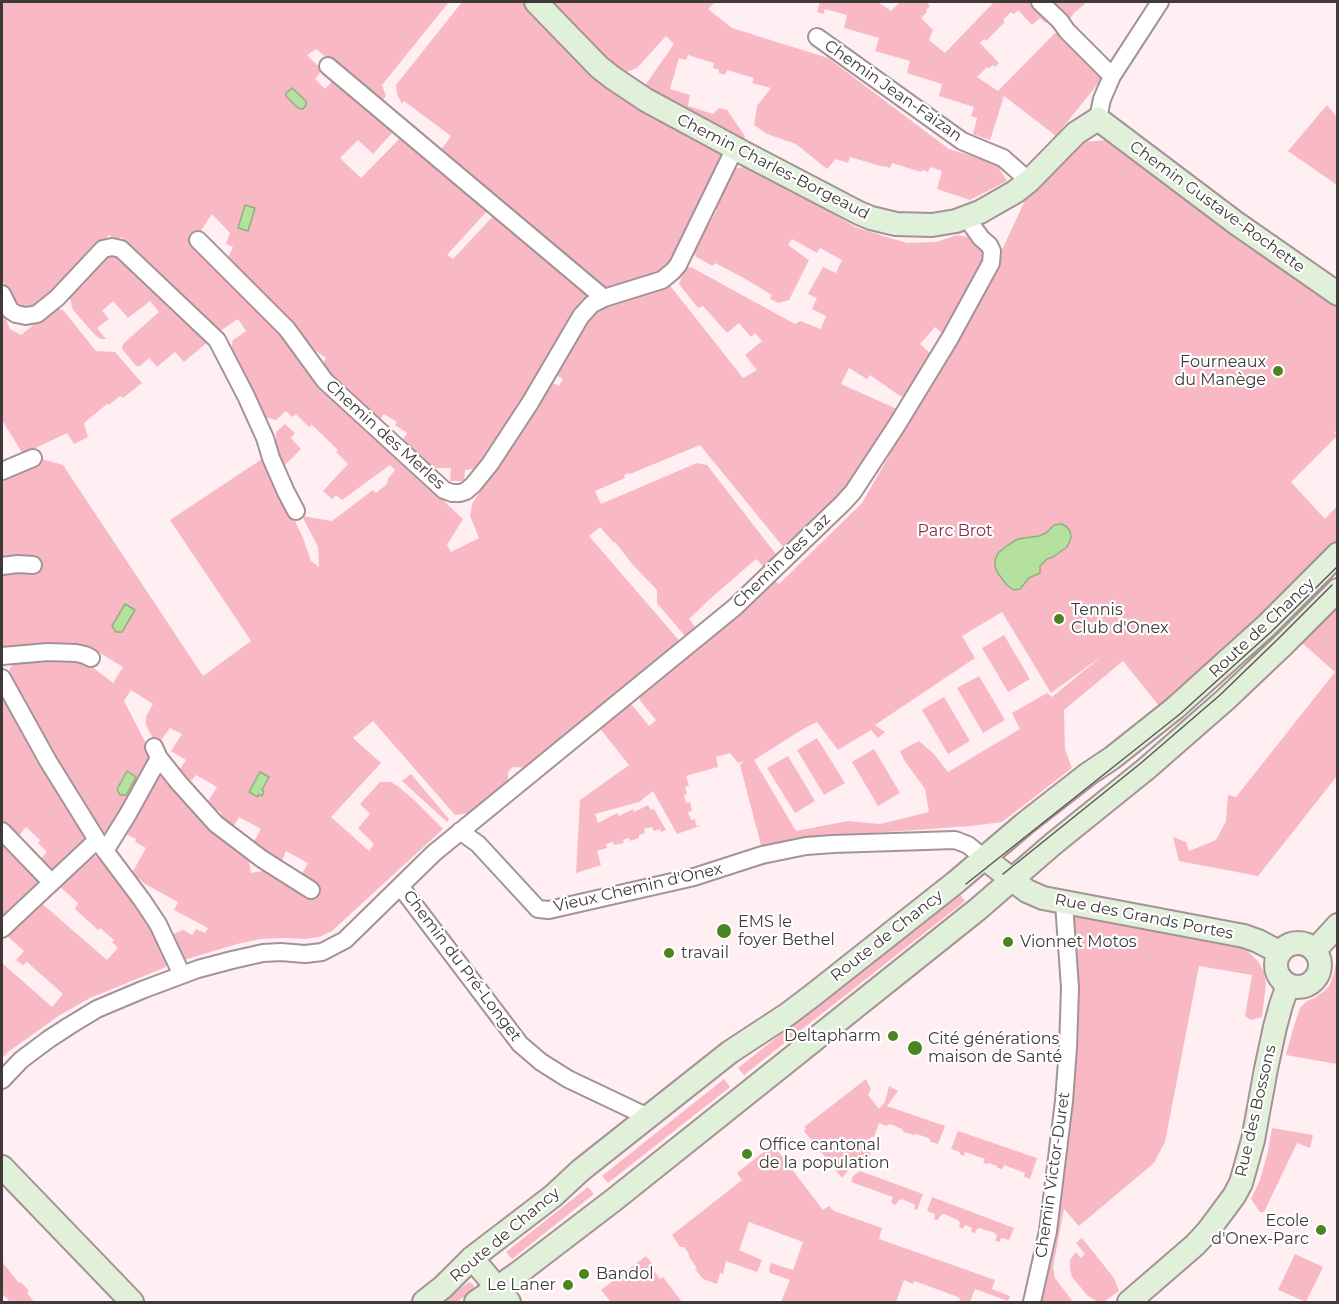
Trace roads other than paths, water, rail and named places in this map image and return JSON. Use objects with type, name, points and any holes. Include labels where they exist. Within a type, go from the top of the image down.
[{"type":"main road","name":"Chemin Charles-Borgeaud","points":[[536,2],[587,56],[613,78],[646,100],[859,213],[885,222],[932,225],[968,217],[1015,192],[1029,181],[1076,133],[1098,119]]},
{"type":"main road","name":"Chemin Gustave-Rochette","points":[[1098,119],[1236,223],[1338,294]]},
{"type":"main road","name":"Route de Chancy","points":[[424,1302],[472,1258],[548,1200],[581,1170],[730,1052],[804,1001],[947,889],[1024,824],[1175,708],[1266,626],[1338,555]]},
{"type":"main road","name":"Route de Chancy","points":[[476,1302],[503,1295],[517,1274],[725,1112],[978,909],[1225,700],[1338,590]]},
{"type":"main road","name":"Rue des Grands Portes","points":[[984,858],[1027,891],[1043,898],[1244,936],[1279,952]]},
{"type":"main road","points":[[1315,950],[1338,925]]},
{"type":"main road","points":[[1297,942],[1306,944],[1315,950],[1321,965],[1314,981],[1301,987],[1288,985],[1278,976],[1275,962],[1284,947],[1297,942]]},
{"type":"main road","name":"Rue des Bossons","points":[[1129,1302],[1201,1238],[1222,1213],[1241,1183],[1253,1140],[1275,1027],[1288,985]]},
{"type":"main road","points":[[2,1167],[132,1302]]},
{"type":"main road","points":[[472,1258],[503,1295]]},
{"type":"street","points":[[1040,2],[1112,76]]},
{"type":"street","points":[[1098,119],[1102,99],[1112,76],[1160,2]]},
{"type":"street","name":"Chemin Jean-Faizan","points":[[818,37],[962,141],[1003,158],[1029,181]]},
{"type":"street","points":[[328,66],[604,298]]},
{"type":"street","name":"Chemin des Merles","points":[[198,240],[287,329],[325,381],[444,490],[452,493],[466,491],[490,464],[530,403],[581,316],[592,304],[662,280],[678,265],[735,148]]},
{"type":"street","name":"Chemin des Laz","points":[[460,831],[735,607],[853,492],[950,338],[991,263],[992,251],[989,245],[981,238],[968,217]]},
{"type":"street","points":[[2,294],[10,310],[16,314],[26,316],[37,314],[57,297],[103,249],[112,247],[121,249],[217,340],[246,396],[296,511]]},
{"type":"street","points":[[2,471],[33,458]]},
{"type":"street","points":[[2,566],[18,564],[33,566]]},
{"type":"street","points":[[2,656],[48,652],[76,653],[91,658]]},
{"type":"street","points":[[2,678],[48,761],[101,846],[158,924],[182,975]]},
{"type":"street","points":[[2,929],[51,882],[101,846],[128,814],[157,753],[179,783],[216,824],[262,859],[310,890]]},
{"type":"street","points":[[2,831],[51,882]]},
{"type":"street","points":[[2,1080],[21,1060],[85,1016],[182,975],[263,954],[281,952],[305,954],[332,948],[345,940],[434,853],[460,831]]},
{"type":"street","name":"Vieux Chemin d'Onex","points":[[460,831],[478,844],[538,909],[549,910],[694,878],[762,855],[806,846],[955,840],[968,845],[984,858]]},
{"type":"street","name":"Chemin du Pré-Longet","points":[[400,886],[520,1044],[541,1062],[568,1078],[648,1117]]},
{"type":"street","name":"Chemin Victor-Duret","points":[[1032,1302],[1048,1231],[1065,1101],[1070,988],[1064,903]]},
{"type":"tram line","points":[[966,884],[1180,714],[1271,632],[1338,566]]},
{"type":"tram line","points":[[1003,874],[1141,763],[1220,695],[1332,585]]},
{"type":"place","name":"Fourneaux du Manège","points":[[1278,371]]},
{"type":"place","name":"Tennis Club d'Onex","points":[[1059,619]]},
{"type":"place","name":"EMS le foyer Bethel","points":[[724,931]]},
{"type":"place","name":"Vionnet Motos","points":[[1008,942]]},
{"type":"place","name":"travail","points":[[669,953]]},
{"type":"place","name":"Deltapharm","points":[[893,1036]]},
{"type":"place","name":"Cité générations maison de Santé","points":[[915,1048]]},
{"type":"place","name":"Office cantonal de la population","points":[[747,1154]]},
{"type":"place","name":"Ecole d'Onex-Parc","points":[[1321,1230]]},
{"type":"place","name":"Bandol","points":[[584,1274]]},
{"type":"place","name":"Le Laner","points":[[568,1285]]},
{"type":"park label","name":"Parc Brot","points":[[955,531]]}]
